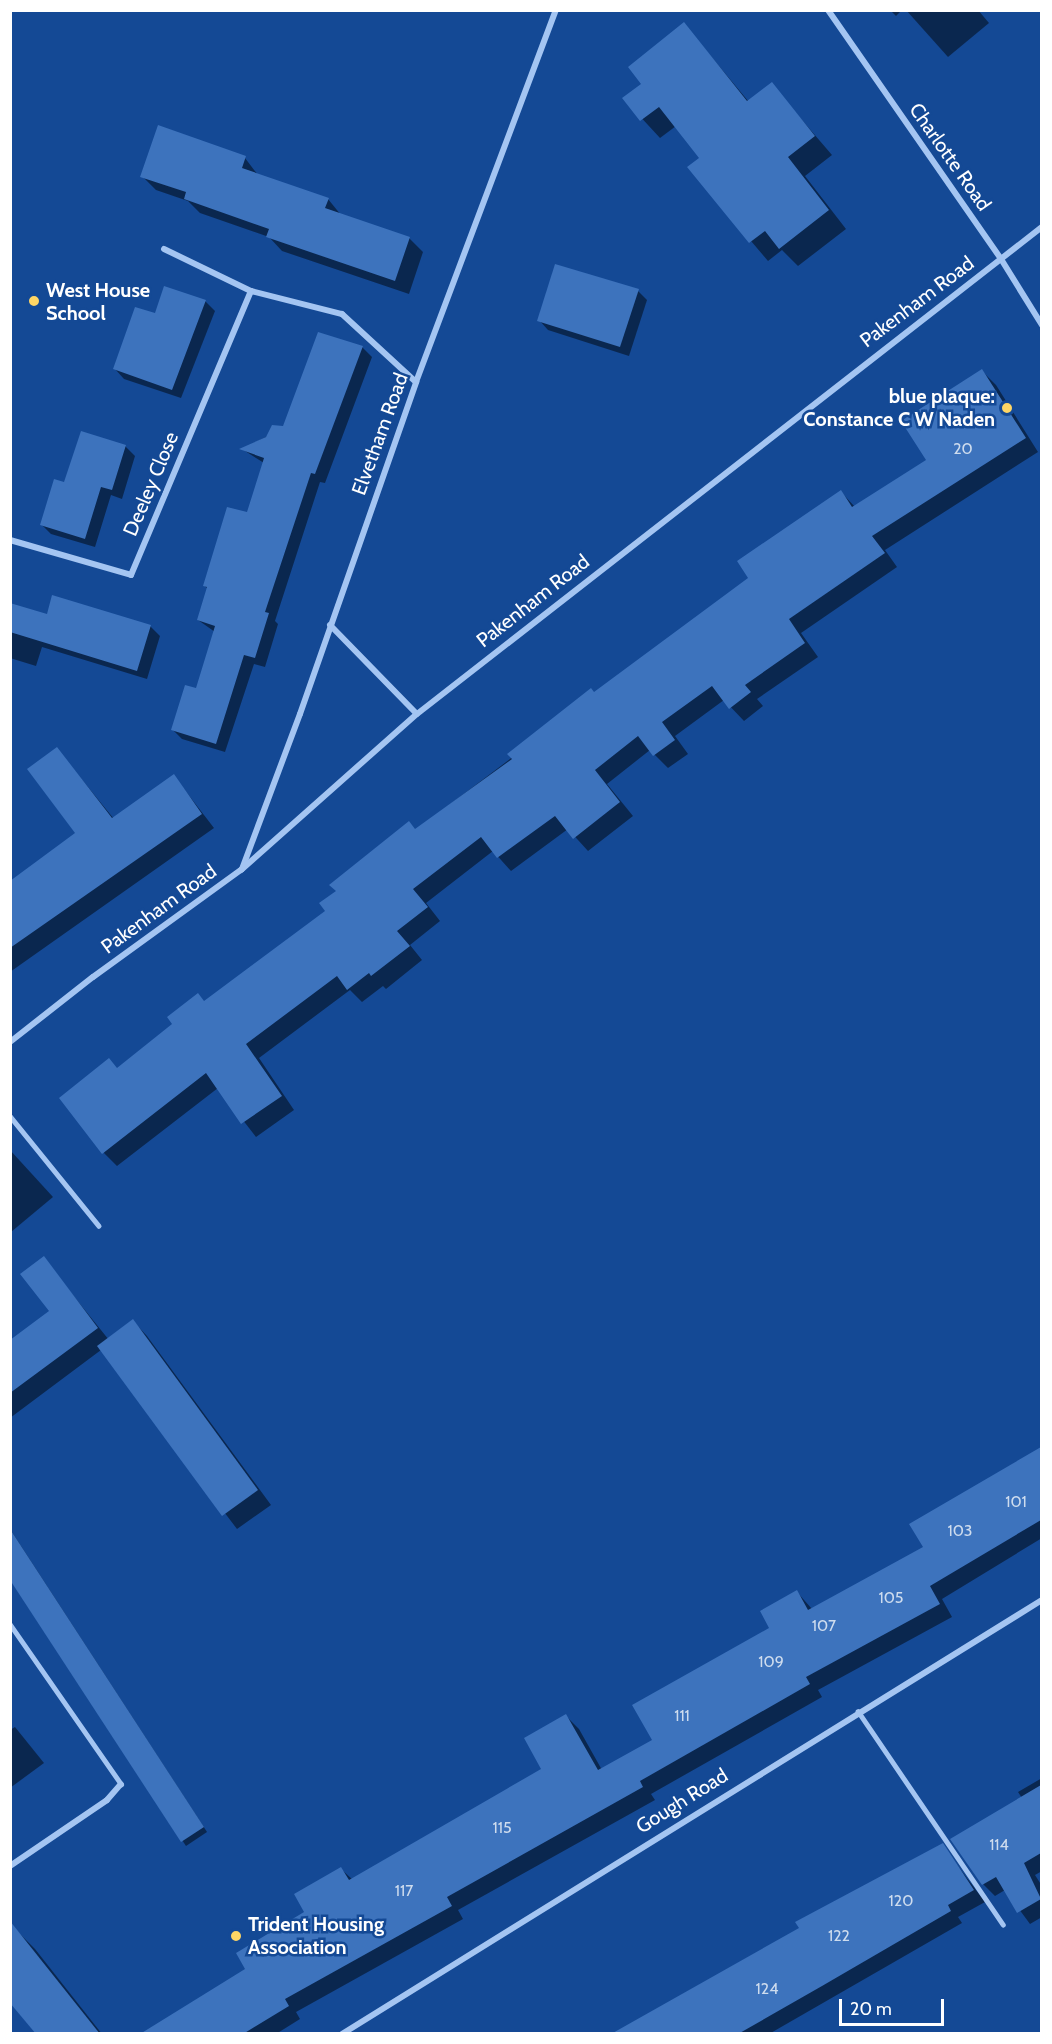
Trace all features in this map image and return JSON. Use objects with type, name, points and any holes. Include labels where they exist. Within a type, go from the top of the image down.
[{"type":"street","name":"Elvetham Road","points":[[241,870],[416,382],[556,10]]},
{"type":"street","name":"Charlotte Road","points":[[828,10],[1001,259],[1041,325]]},
{"type":"street","name":"Pakenham Road","points":[[10,1042],[93,977],[241,870],[417,714],[1041,227]]},
{"type":"street","points":[[165,249],[251,291],[342,314],[416,382]]},
{"type":"street","name":"Deeley Close","points":[[10,540],[131,575],[251,291]]},
{"type":"street","points":[[330,625],[417,714]]},
{"type":"street","name":"Gough Road","points":[[342,2034],[858,1711],[1041,1600]]},
{"type":"street","points":[[10,1866],[107,1800],[121,1784]]},
{"type":"lane","points":[[10,1116],[99,1226]]},
{"type":"lane","points":[[10,1624],[121,1784]]},
{"type":"lane","points":[[858,1711],[1003,1924]]},
{"type":"building","points":[[684,22],[747,101],[772,82],[815,136],[788,157],[829,210],[779,249],[765,231],[749,243],[687,167],[699,158],[659,107],[640,121],[622,98],[641,84],[628,67]]},
{"type":"building","points":[[158,125],[246,156],[242,168],[329,198],[325,208],[410,237],[395,281],[266,237],[269,229],[184,199],[186,192],[140,177]]},
{"type":"building","points":[[555,264],[639,289],[620,347],[537,321]]},
{"type":"building","points":[[164,286],[206,300],[172,390],[113,369],[135,307],[155,313]]},
{"type":"building","points":[[318,332],[363,346],[315,474],[311,473],[265,612],[269,613],[255,658],[244,655],[216,744],[171,730],[185,685],[196,688],[215,626],[197,620],[207,587],[203,586],[227,507],[247,512],[264,458],[239,449],[266,437],[272,425],[283,426]]},
{"type":"building","points":[[982,369],[1026,438],[872,536],[885,553],[789,619],[805,643],[745,685],[751,692],[729,709],[712,686],[662,722],[675,740],[653,756],[638,736],[595,770],[620,802],[573,839],[555,816],[497,858],[481,837],[413,889],[428,907],[397,931],[410,946],[371,976],[369,973],[347,990],[337,976],[246,1044],[282,1096],[241,1124],[206,1073],[102,1154],[59,1098],[109,1058],[117,1068],[172,1024],[167,1017],[198,993],[204,1001],[325,911],[319,903],[336,891],[329,885],[409,821],[415,829],[512,759],[507,754],[591,688],[594,692],[748,578],[737,561],[841,490],[852,507],[926,460],[901,421]]},
{"type":"building","points":[[81,431],[126,445],[112,490],[101,487],[85,539],[40,525],[54,479],[64,482]]},
{"type":"building","points":[[52,595],[151,625],[137,671],[10,632],[10,603],[47,614]]},
{"type":"building","points":[[57,747],[112,818],[174,774],[202,814],[10,948],[10,881],[75,833],[27,769]]},
{"type":"building","points":[[44,1256],[98,1328],[10,1393],[10,1340],[49,1311],[20,1274]]},
{"type":"building","points":[[133,1319],[258,1490],[222,1516],[97,1346]]},
{"type":"building","points":[[1041,1447],[1041,1520],[930,1586],[940,1604],[806,1677],[810,1684],[640,1781],[643,1787],[447,1897],[452,1906],[285,1999],[289,2006],[243,2034],[140,2034],[245,1969],[236,1953],[304,1912],[294,1894],[341,1867],[349,1880],[541,1769],[524,1738],[566,1714],[598,1770],[652,1740],[632,1705],[769,1628],[760,1611],[797,1590],[808,1610],[923,1547],[909,1524]]},
{"type":"building","points":[[10,1529],[204,1827],[181,1842],[10,1580]]},
{"type":"building","points":[[1041,1785],[1041,1853],[1024,1863],[1041,1899],[1017,1913],[996,1877],[982,1885],[950,1839]]},
{"type":"building","points":[[943,1843],[974,1890],[948,1905],[951,1911],[822,1986],[738,2034],[611,2034],[799,1928],[795,1922]]},
{"type":"building","points":[[10,1921],[100,2034],[36,2034],[10,2003]]},
{"type":"place","name":"West House School","points":[[34,301]]},
{"type":"place","name":"blue plaque: Constance C W Naden","points":[[1007,408]]},
{"type":"place","name":"Trident Housing Association","points":[[236,1936]]}]
